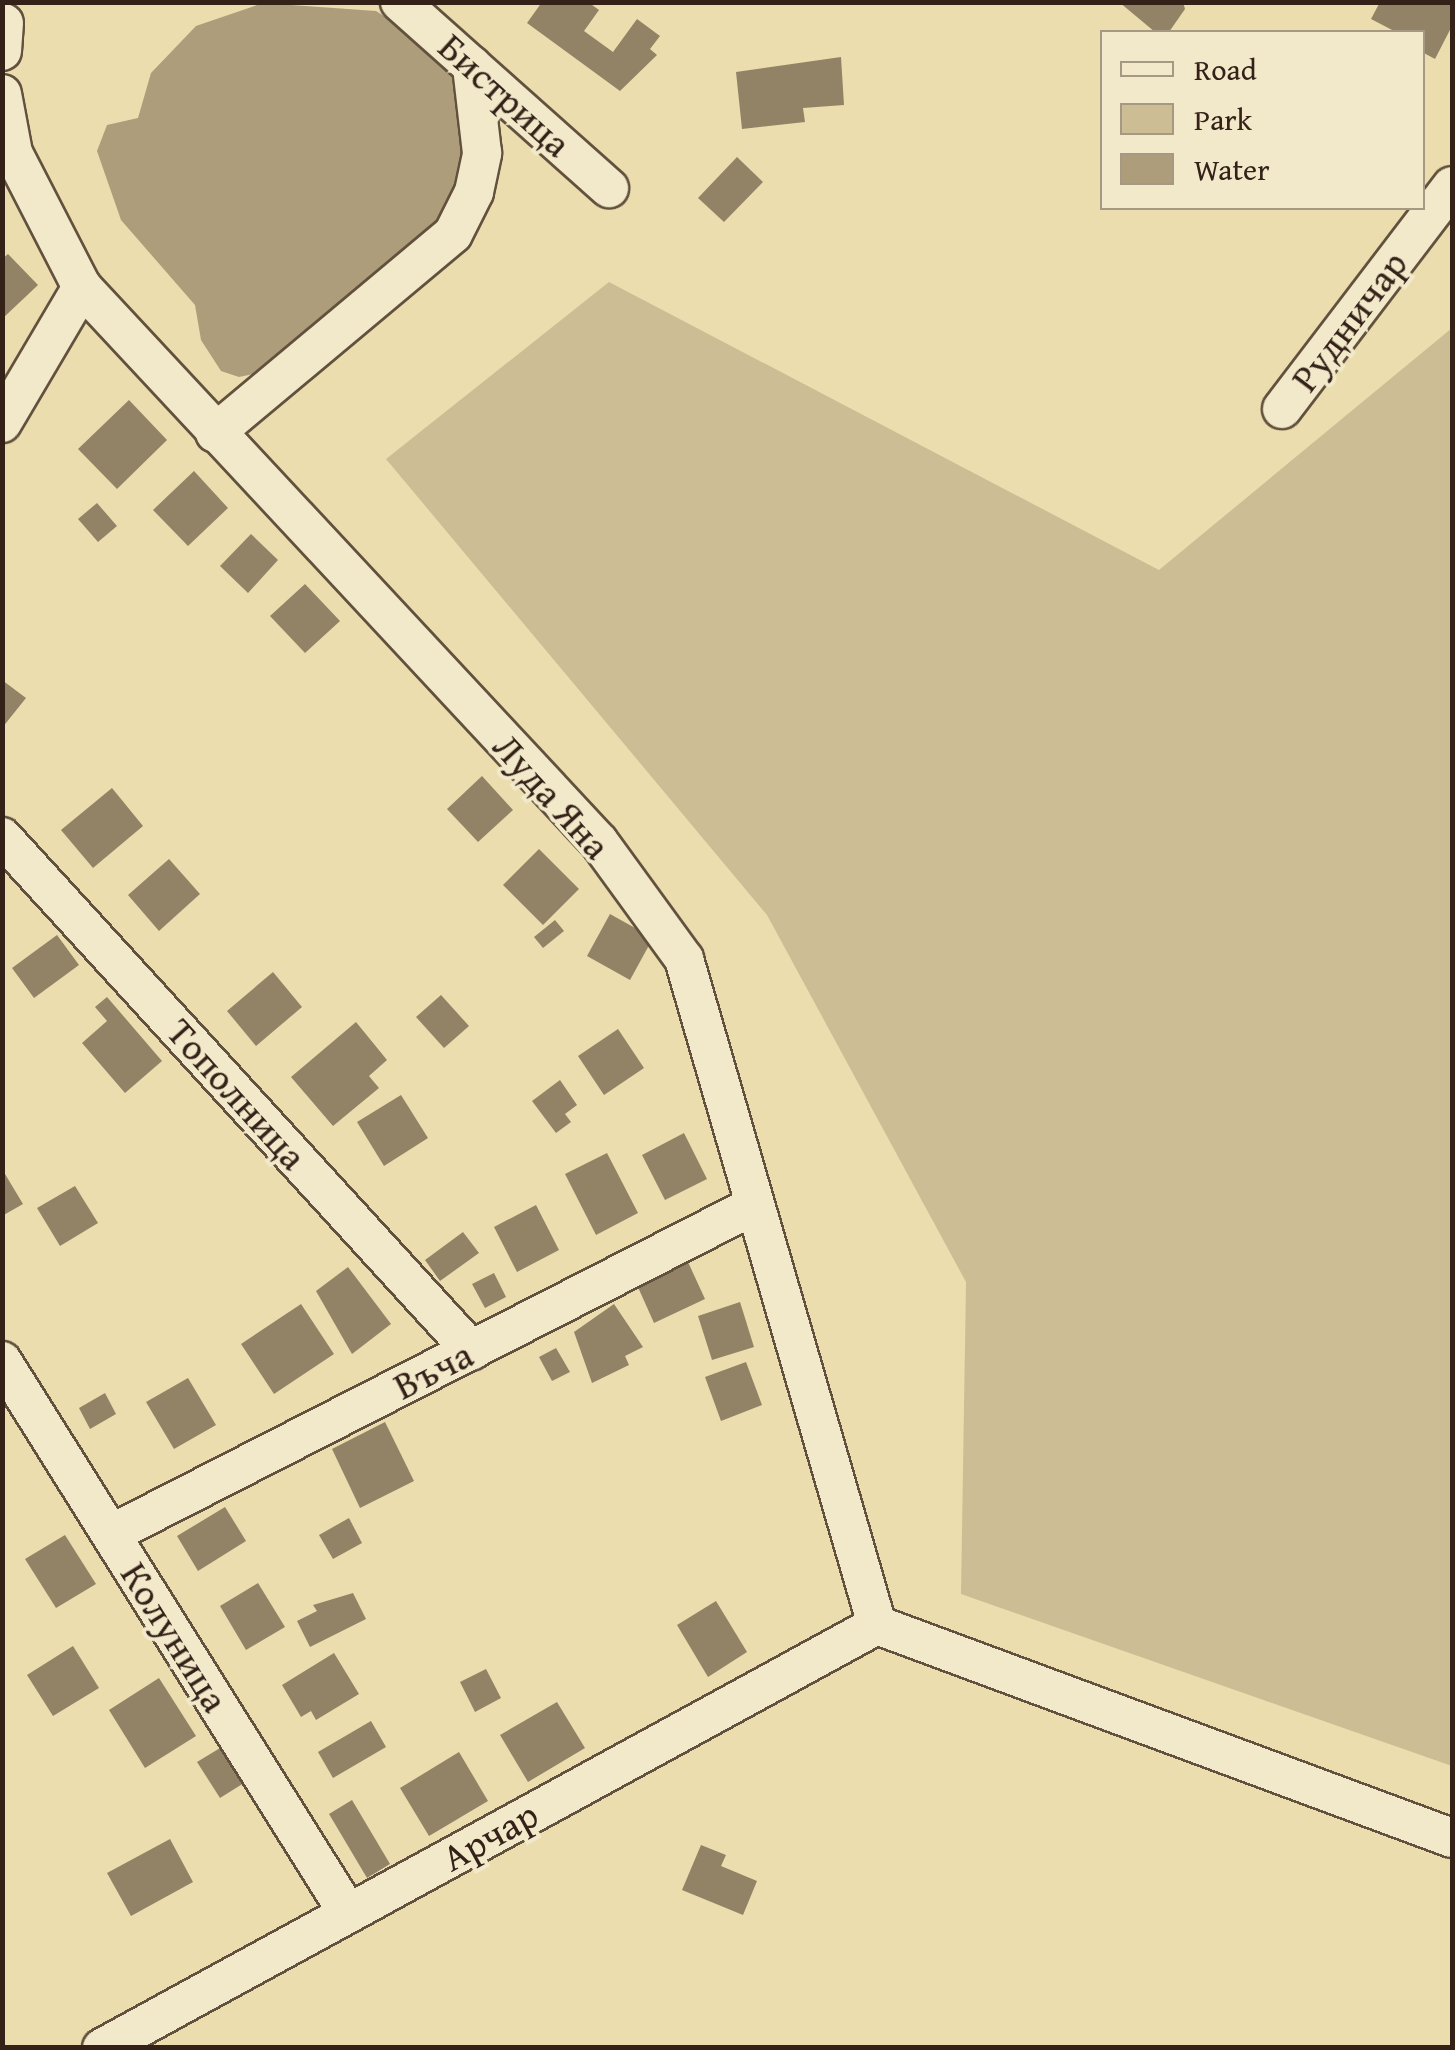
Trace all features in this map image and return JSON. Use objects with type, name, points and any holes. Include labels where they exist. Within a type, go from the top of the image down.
[{"type":"street","name":"Бистрица","points":[[400,2],[610,188]]},
{"type":"street","points":[[214,433],[454,234],[474,192],[482,153],[472,66]]},
{"type":"street","name":"Луда Яна","points":[[2,94],[14,153],[82,288],[599,842],[684,959],[877,1625]]},
{"type":"street","name":"Рудничар","points":[[1282,409],[1452,186]]},
{"type":"street","points":[[2,422],[82,288]]},
{"type":"street","name":"Тополница","points":[[2,837],[472,1350]]},
{"type":"street","name":"Въча","points":[[111,1534],[755,1206]]},
{"type":"street","name":"Колуница","points":[[2,1361],[348,1913]]},
{"type":"street","points":[[877,1625],[1452,1838]]},
{"type":"street","name":"Арчар","points":[[102,2048],[877,1625]]},
{"type":"green space","points":[[609,282],[1159,570],[1452,328],[1452,1766],[961,1594],[966,1282],[767,915],[386,459]]},
{"type":"water","points":[[263,3],[376,11],[417,37],[451,74],[463,114],[463,159],[452,204],[429,234],[259,373],[239,377],[221,371],[201,340],[195,305],[121,220],[97,151],[107,125],[138,118],[151,73],[196,26]]},
{"type":"building","points":[[542,2],[588,2],[599,10],[584,31],[613,52],[637,19],[660,36],[650,49],[657,55],[620,91],[527,23]]},
{"type":"building","points":[[1119,2],[1183,2],[1185,9],[1170,30],[1153,30]]},
{"type":"building","points":[[1380,2],[1452,2],[1452,26],[1435,59],[1425,54],[1425,30],[1392,30],[1371,19]]},
{"type":"building","points":[[841,57],[844,105],[803,108],[805,122],[742,129],[736,72]]},
{"type":"building","points":[[737,157],[763,182],[724,222],[698,198]]},
{"type":"building","points":[[8,254],[38,285],[2,319],[2,259]]},
{"type":"building","points":[[129,400],[167,440],[117,489],[78,449]]},
{"type":"building","points":[[194,471],[228,508],[188,546],[153,510]]},
{"type":"building","points":[[97,503],[117,526],[98,542],[78,519]]},
{"type":"building","points":[[251,534],[278,560],[248,593],[220,566]]},
{"type":"building","points":[[305,584],[340,621],[305,653],[270,616]]},
{"type":"building","points":[[2,680],[26,698],[2,728]]},
{"type":"building","points":[[482,776],[513,810],[478,842],[447,809]]},
{"type":"building","points":[[112,788],[143,826],[93,868],[61,830]]},
{"type":"building","points":[[539,849],[579,889],[543,925],[503,885]]},
{"type":"building","points":[[169,859],[200,894],[159,931],[128,895]]},
{"type":"building","points":[[610,914],[653,938],[630,980],[587,956]]},
{"type":"building","points":[[555,920],[564,931],[543,948],[534,937]]},
{"type":"building","points":[[57,935],[79,965],[34,998],[12,968]]},
{"type":"building","points":[[273,972],[302,1007],[256,1046],[227,1011]]},
{"type":"building","points":[[441,995],[469,1026],[444,1048],[416,1017]]},
{"type":"building","points":[[107,997],[162,1061],[125,1093],[82,1043],[107,1021],[95,1007]]},
{"type":"building","points":[[356,1022],[387,1060],[369,1076],[379,1088],[333,1126],[291,1077]]},
{"type":"building","points":[[618,1029],[644,1068],[604,1095],[578,1056]]},
{"type":"building","points":[[560,1080],[577,1105],[565,1114],[571,1122],[556,1133],[532,1101]]},
{"type":"building","points":[[401,1095],[428,1138],[384,1166],[357,1122]]},
{"type":"building","points":[[684,1133],[707,1179],[665,1200],[642,1155]]},
{"type":"building","points":[[607,1153],[638,1213],[596,1235],[565,1174]]},
{"type":"building","points":[[2,1169],[23,1204],[2,1216]]},
{"type":"building","points":[[75,1186],[98,1223],[60,1246],[37,1208]]},
{"type":"building","points":[[536,1205],[559,1250],[517,1272],[494,1227]]},
{"type":"building","points":[[463,1232],[479,1253],[440,1281],[425,1260]]},
{"type":"building","points":[[688,1262],[705,1299],[654,1323],[637,1285]]},
{"type":"building","points":[[348,1267],[391,1324],[352,1354],[316,1291]]},
{"type":"building","points":[[494,1273],[506,1297],[485,1308],[472,1284]]},
{"type":"building","points":[[740,1302],[754,1347],[712,1360],[698,1316]]},
{"type":"building","points":[[301,1304],[334,1354],[274,1394],[241,1344]]},
{"type":"building","points":[[614,1304],[643,1347],[625,1356],[629,1365],[592,1383],[574,1332]]},
{"type":"building","points":[[556,1348],[570,1372],[552,1381],[539,1357]]},
{"type":"building","points":[[746,1362],[762,1405],[721,1421],[705,1377]]},
{"type":"building","points":[[188,1378],[216,1425],[174,1449],[146,1402]]},
{"type":"building","points":[[105,1393],[116,1414],[90,1429],[79,1408]]},
{"type":"building","points":[[385,1422],[414,1481],[360,1508],[332,1449]]},
{"type":"building","points":[[225,1507],[246,1541],[198,1571],[177,1536]]},
{"type":"building","points":[[349,1518],[362,1543],[333,1559],[319,1535]]},
{"type":"building","points":[[65,1535],[96,1584],[56,1608],[25,1559]]},
{"type":"building","points":[[258,1583],[285,1627],[246,1650],[220,1606]]},
{"type":"building","points":[[353,1593],[366,1619],[310,1647],[297,1621],[317,1611],[313,1605]]},
{"type":"building","points":[[716,1601],[747,1652],[708,1677],[677,1625]]},
{"type":"building","points":[[73,1646],[99,1688],[53,1716],[27,1675]]},
{"type":"building","points":[[334,1653],[359,1694],[316,1720],[311,1711],[301,1717],[282,1685]]},
{"type":"building","points":[[486,1669],[501,1698],[475,1712],[460,1682]]},
{"type":"building","points":[[159,1678],[196,1736],[145,1768],[109,1710]]},
{"type":"building","points":[[557,1702],[585,1748],[528,1782],[500,1735]]},
{"type":"building","points":[[371,1721],[386,1747],[333,1778],[318,1752]]},
{"type":"building","points":[[230,1742],[252,1778],[220,1798],[197,1762]]},
{"type":"building","points":[[459,1752],[488,1801],[429,1836],[400,1788]]},
{"type":"building","points":[[352,1800],[390,1864],[367,1878],[329,1814]]},
{"type":"building","points":[[170,1839],[193,1882],[131,1916],[107,1873]]},
{"type":"building","points":[[701,1845],[726,1855],[721,1866],[757,1881],[743,1915],[682,1890]]}]
